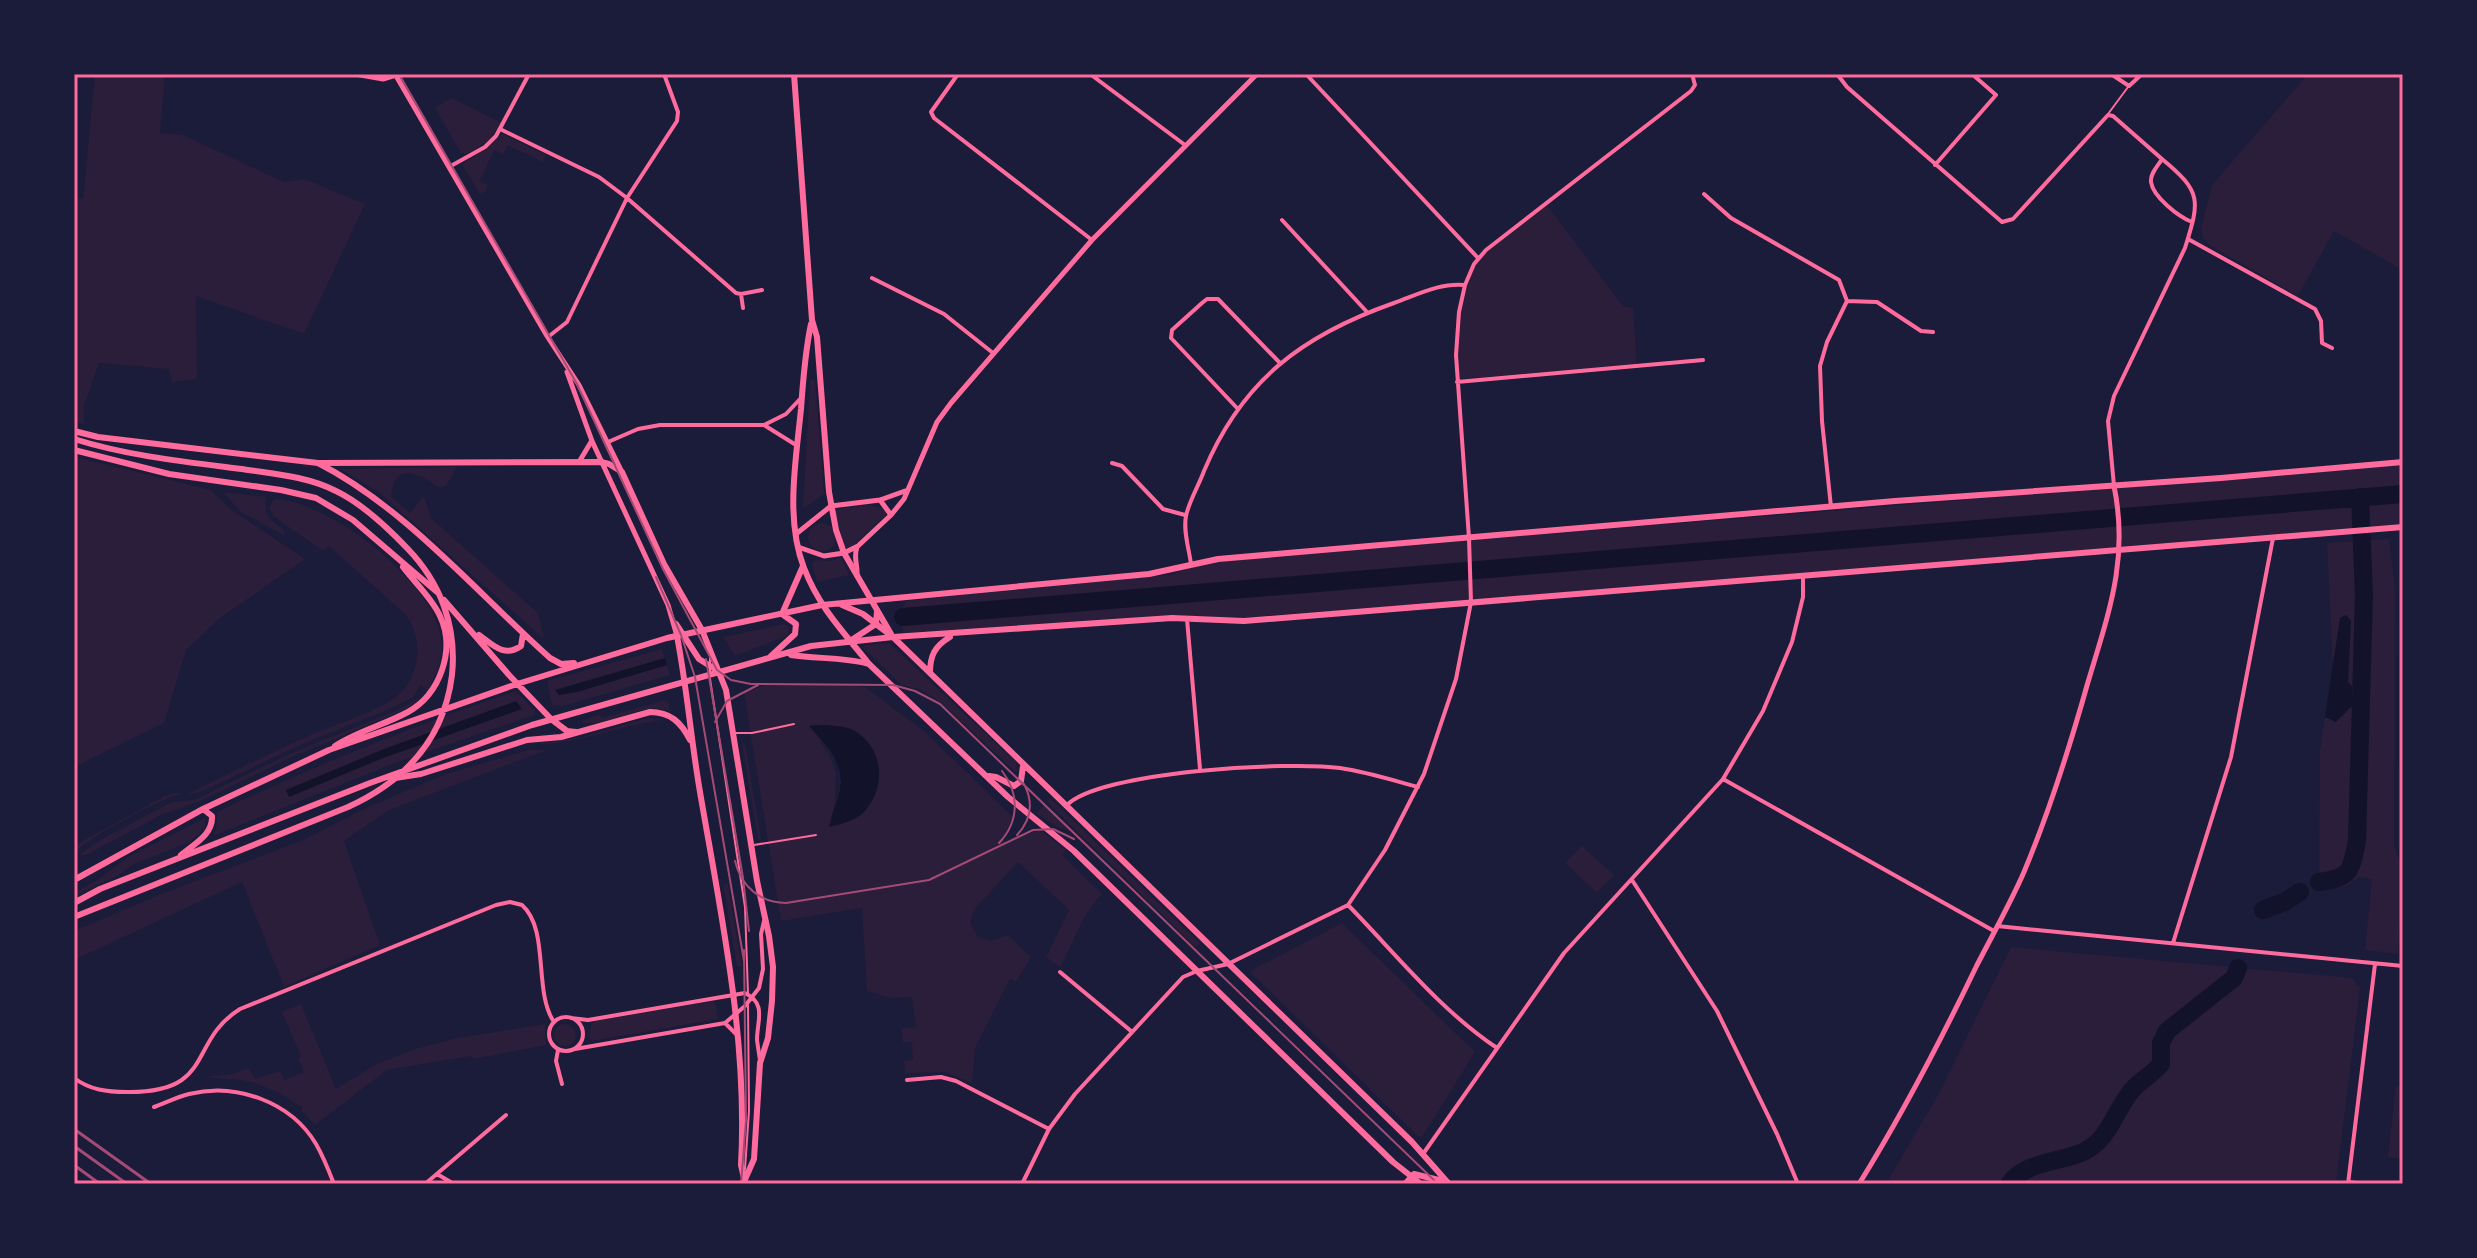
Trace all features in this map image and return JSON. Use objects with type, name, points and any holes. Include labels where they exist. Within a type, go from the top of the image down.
[{"type":"main road","points":[[794,74],[812,320],[794,498],[798,547],[803,566],[822,605],[830,619],[869,664],[1016,804],[1074,851],[1393,1162],[1421,1184]]},
{"type":"main road","points":[[812,320],[817,337],[831,506],[844,553],[893,637]]},
{"type":"main road","points":[[74,431],[98,437],[318,463],[601,462],[622,472],[664,564],[702,630],[726,690],[769,936],[773,979],[768,1038],[760,1063],[754,1159],[744,1181]]},
{"type":"main road","points":[[74,439],[115,450],[288,476],[316,483],[351,500],[416,557],[444,605],[451,638],[451,679],[446,702],[433,734],[411,766],[380,792],[74,917]]},
{"type":"main road","points":[[74,450],[169,474],[316,498],[353,520],[435,589],[519,687],[551,719],[567,731],[579,733]]},
{"type":"main road","points":[[74,880],[203,809],[329,750],[582,663],[681,635],[822,605],[1149,574],[1218,559],[2403,462]]},
{"type":"main road","points":[[318,463],[349,480],[410,528],[555,662],[582,663]]},
{"type":"main road","points":[[74,903],[100,889],[370,783],[551,719],[710,670],[718,671],[811,646],[893,637],[1187,619],[1244,621],[2403,527]]},
{"type":"main road","points":[[329,750],[350,736],[411,710],[431,692],[440,677],[446,653],[441,617],[400,562]]},
{"type":"main road","points":[[782,614],[803,566]]},
{"type":"main road","points":[[835,603],[856,609],[893,637],[1423,1154],[1448,1183]]},
{"type":"main road","points":[[876,624],[877,611]]},
{"type":"main road","points":[[770,657],[795,634],[796,624],[782,614]]},
{"type":"main road","points":[[676,624],[681,635],[710,670]]},
{"type":"main road","points":[[850,641],[876,624]]},
{"type":"main road","points":[[473,630],[503,651],[518,649],[523,642],[523,634]]},
{"type":"main road","points":[[681,635],[692,743],[737,1013],[744,1181]]},
{"type":"main road","points":[[930,673],[935,649],[953,635]]},
{"type":"main road","points":[[788,654],[869,664]]},
{"type":"main road","points":[[370,783],[421,774],[527,740],[579,733],[659,712],[684,727],[692,743]]},
{"type":"main road","points":[[989,776],[1014,786],[1021,780],[1023,764]]},
{"type":"main road","points":[[177,859],[211,826],[212,816],[203,809]]},
{"type":"main road","points":[[1405,1184],[1417,1174],[1448,1183]]},
{"type":"street","points":[[355,74],[383,79],[396,74],[579,385],[622,472]]},
{"type":"street","points":[[449,167],[485,147],[500,129],[529,74]]},
{"type":"street","points":[[548,337],[567,322],[627,198],[677,121],[678,112],[664,74]]},
{"type":"street","points":[[958,74],[934,104],[931,112],[934,118],[1092,240]]},
{"type":"street","points":[[1090,74],[1185,145]]},
{"type":"street","points":[[798,547],[824,556],[844,553],[858,546],[891,515],[904,499],[937,422],[993,353],[1092,240],[1257,74]]},
{"type":"street","points":[[1306,74],[1478,258]]},
{"type":"street","points":[[1022,1184],[1049,1129],[1080,1087],[1178,981],[1197,971],[1228,964],[1348,905],[1385,850],[1419,787],[1440,732],[1456,679],[1471,602],[1457,382],[1459,312],[1465,285],[1478,258],[1691,91],[1695,85],[1692,74]]},
{"type":"street","points":[[1837,74],[1847,87],[2005,223],[2013,219],[2108,115],[2186,179],[2196,206],[2188,239],[2114,396],[2108,436],[2121,550],[2099,645],[2062,769],[2023,874],[1919,1081],[1859,1184]]},
{"type":"street","points":[[1935,165],[1996,95],[1972,74]]},
{"type":"street","points":[[2111,74],[2129,86],[2142,74]]},
{"type":"street","points":[[500,129],[599,177],[730,289],[741,294],[762,290]]},
{"type":"street","points":[[2162,159],[2151,178],[2155,191],[2182,218],[2192,222]]},
{"type":"street","points":[[1704,194],[1731,218],[1839,280],[1847,301],[1827,342],[1820,366],[1831,507]]},
{"type":"street","points":[[1282,220],[1367,312]]},
{"type":"street","points":[[2188,239],[2315,309],[2321,321],[2322,343],[2332,348]]},
{"type":"street","points":[[872,278],[944,314],[993,353]]},
{"type":"street","points":[[1191,564],[1186,515],[1211,454],[1237,408],[1279,363],[1316,337],[1367,312],[1442,286],[1465,285]]},
{"type":"street","points":[[741,294],[743,308]]},
{"type":"street","points":[[1237,408],[1171,338],[1172,330],[1207,299],[1218,299],[1279,363]]},
{"type":"street","points":[[1847,301],[1877,302],[1921,331],[1933,332]]},
{"type":"street","points":[[1457,382],[1703,360]]},
{"type":"street","points":[[566,367],[592,441],[676,624]]},
{"type":"street","points":[[608,442],[638,429],[660,425],[764,425],[786,414],[802,397]]},
{"type":"street","points":[[764,425],[797,446]]},
{"type":"street","points":[[579,462],[592,441]]},
{"type":"street","points":[[1112,463],[1122,466],[1163,509],[1186,515]]},
{"type":"street","points":[[796,534],[831,506],[880,500],[905,491]]},
{"type":"street","points":[[880,500],[891,515]]},
{"type":"street","points":[[2173,943],[2231,757],[2274,537]]},
{"type":"street","points":[[856,576],[858,568],[854,557],[858,546]]},
{"type":"street","points":[[1423,1154],[1564,953],[1723,779],[1763,711],[1792,642],[1803,597],[1803,574]]},
{"type":"street","points":[[1187,619],[1200,769]]},
{"type":"street","points":[[1066,806],[1082,793],[1200,769],[1339,768],[1419,787]]},
{"type":"street","points":[[1723,779],[1995,928],[2403,966]]},
{"type":"street","points":[[1632,880],[1717,1011],[1798,1184]]},
{"type":"street","points":[[74,1078],[87,1086],[114,1092],[148,1092],[175,1085],[193,1071],[225,1021],[240,1009],[510,902],[522,905],[533,922],[546,1004],[554,1022]]},
{"type":"street","points":[[1348,905],[1475,1034],[1497,1048]]},
{"type":"street","points":[[760,1063],[757,1038],[759,1007],[750,996],[734,993],[588,1020],[560,1018],[554,1022],[549,1036],[558,1050],[567,1051],[725,1023],[748,1002],[750,996],[759,988],[763,969],[761,934],[764,920]]},
{"type":"street","points":[[2364,1184],[2348,1183],[2375,964]]},
{"type":"street","points":[[1060,972],[1131,1031]]},
{"type":"street","points":[[571,1018],[583,1032],[581,1042],[575,1049]]},
{"type":"street","points":[[725,1023],[737,1035]]},
{"type":"street","points":[[558,1050],[556,1061],[562,1084]]},
{"type":"street","points":[[907,1080],[941,1077],[956,1081],[1049,1129]]},
{"type":"street","points":[[154,1107],[191,1094],[235,1092],[254,1095],[294,1118],[309,1134],[334,1184]]},
{"type":"street","points":[[425,1184],[506,1115]]},
{"type":"street","points":[[437,1174],[454,1184]]},
{"type":"lane","points":[[2108,115],[2129,86]]},
{"type":"lane","points":[[709,647],[745,907],[750,996]]},
{"type":"lane","points":[[733,734],[794,724]]},
{"type":"lane","points":[[751,845],[816,835]]},
{"type":"lane","points":[[744,1181],[749,1111],[748,1002]]},
{"type":"shaded area","points":[[95,74],[165,74],[160,133],[183,135],[284,182],[305,179],[365,204],[304,334],[196,296],[197,379],[172,382],[169,369],[99,363],[84,406],[84,424],[74,422],[74,199],[83,199]]},
{"type":"shaded area","points":[[2308,74],[2403,74],[2403,270],[2334,231],[2298,296],[2211,246],[2203,238],[2201,228],[2212,185]]},
{"type":"shaded area","points":[[452,98],[502,123],[488,141],[467,154],[461,153],[435,108]]},
{"type":"shaded area","points":[[502,134],[546,155],[543,162],[508,145],[503,154],[494,150],[480,181],[488,185],[486,191],[480,194],[462,164]]},
{"type":"shaded area","points":[[1546,204],[1623,306],[1633,308],[1637,365],[1459,379],[1460,314],[1467,282],[1474,267],[1497,240]]},
{"type":"shaded area","points":[[810,380],[815,380],[824,494],[803,509]]},
{"type":"shaded area","points":[[74,457],[211,490],[229,508],[305,559],[220,618],[186,650],[164,723],[74,767]]},
{"type":"shaded area","points":[[2403,464],[2403,524],[1243,619],[1174,615],[905,634],[901,621],[906,601],[1175,574],[1192,566],[1218,561]]},
{"type":"shaded area","points":[[457,467],[446,486],[439,488],[417,475],[403,474],[393,485],[391,497],[410,513],[424,496],[431,518],[538,613],[544,639],[379,492],[340,469]]},
{"type":"shaded area","points":[[223,492],[267,497],[267,513],[285,531],[283,535],[241,512]]},
{"type":"shaded area","points":[[274,499],[296,503],[321,513],[373,546],[417,589],[432,611],[440,632],[440,663],[434,678],[427,691],[421,685],[412,698],[392,708],[302,744],[203,791],[187,794],[299,740],[382,706],[399,694],[412,677],[417,645],[406,615],[329,546],[323,551],[273,516],[269,508]]},
{"type":"shaded area","points":[[867,505],[882,508],[887,514],[849,550],[846,549],[834,513],[837,509]]},
{"type":"shaded area","points":[[822,523],[832,527],[836,537],[832,547],[822,551],[812,547],[808,537],[812,527]]},
{"type":"shaded area","points":[[2389,539],[2395,590],[2394,846],[2403,868],[2398,954],[2365,950],[2372,879],[2359,877],[2344,887],[2319,890],[2320,750],[2333,666],[2327,543]]},
{"type":"shaded area","points":[[841,557],[849,575],[817,582],[812,564],[815,560],[832,561]]},
{"type":"shaded area","points":[[2346,615],[2351,621],[2348,682],[2352,686],[2352,706],[2336,722],[2325,717],[2340,618]]},
{"type":"shaded area","points":[[784,624],[790,627],[787,636],[735,656],[723,637]]},
{"type":"shaded area","points":[[889,643],[1016,762],[1017,773],[940,702],[919,689],[902,685],[863,648],[865,645]]},
{"type":"shaded area","points":[[662,649],[670,675],[563,706],[552,705],[547,681]]},
{"type":"shaded area","points":[[665,658],[667,665],[577,692],[559,695],[555,690]]},
{"type":"shaded area","points":[[840,684],[865,687],[924,731],[1012,816],[1002,838],[1006,842],[1040,830],[1066,850],[1062,855],[1102,894],[1084,920],[1060,967],[1046,957],[1069,910],[1018,862],[974,910],[970,923],[978,937],[991,941],[1008,935],[1031,957],[1016,982],[1010,979],[975,1048],[972,1083],[945,1072],[905,1073],[904,1061],[913,1060],[912,1042],[903,1042],[901,1028],[916,1027],[912,997],[890,998],[867,991],[862,908],[781,921],[744,693],[765,685]]},
{"type":"shaded area","points":[[516,691],[535,711],[534,715],[395,763],[213,836],[217,812],[225,808],[369,745]]},
{"type":"shaded area","points":[[420,697],[413,705],[399,712],[294,756],[196,803],[163,814],[86,855],[79,855],[100,840],[172,802],[194,800],[292,753],[398,710]]},
{"type":"shaded area","points":[[665,700],[670,711],[647,709],[602,722],[580,722],[599,714],[602,718]]},
{"type":"shaded area","points":[[516,701],[522,709],[383,758],[289,797],[286,790],[384,749]]},
{"type":"shaded area","points":[[648,718],[664,720],[584,738],[534,744],[579,738]]},
{"type":"shaded area","points":[[809,726],[853,730],[871,746],[879,768],[876,791],[864,812],[852,820],[829,827],[841,782],[830,750]]},
{"type":"shaded area","points":[[742,743],[745,744],[761,840],[758,839]]},
{"type":"shaded area","points":[[528,750],[547,750],[389,810],[344,841],[380,945],[284,987],[242,882],[74,960],[74,931],[303,840],[366,808],[443,775]]},
{"type":"shaded area","points":[[175,793],[184,795],[136,813],[93,838],[76,852],[79,843],[165,796]]},
{"type":"shaded area","points":[[1050,798],[1201,944],[1195,947],[1047,802]]},
{"type":"shaded area","points":[[1044,805],[1072,831],[1059,828],[1036,813]]},
{"type":"shaded area","points":[[205,818],[205,828],[190,842],[134,864],[119,875],[74,896],[74,893],[126,858]]},
{"type":"shaded area","points":[[1582,846],[1614,875],[1597,893],[1565,863]]},
{"type":"shaded area","points":[[728,884],[742,966],[737,966],[723,885]]},
{"type":"shaded area","points":[[1342,923],[1475,1052],[1423,1136],[1419,1137],[1251,973]]},
{"type":"shaded area","points":[[2011,947],[2352,978],[2360,988],[2336,1184],[1886,1184],[1939,1093]]},
{"type":"shaded area","points":[[715,1001],[718,1019],[592,1041],[589,1038],[591,1025],[595,1021]]},
{"type":"shaded area","points":[[301,1004],[336,1089],[375,1065],[415,1049],[457,1038],[545,1024],[546,1045],[474,1059],[471,1056],[387,1070],[315,1125],[302,1111],[302,1105],[280,1093],[242,1080],[205,1077],[232,1074],[249,1068],[255,1079],[280,1071],[284,1080],[304,1072],[298,1058],[301,1056],[282,1012]]},
{"type":"shaded area","points":[[565,1024],[573,1027],[576,1035],[573,1043],[565,1046],[557,1043],[554,1035],[557,1027]]},
{"type":"shaded area","points":[[2396,1086],[2403,1087],[2403,1159],[2388,1157]]},
{"type":"pier","points":[[822,740],[834,756],[840,772],[840,790],[835,809],[836,773]]},
{"type":"waterway","points":[[903,617],[2403,494]]},
{"type":"waterway","points":[[2319,882],[2338,878],[2348,871],[2357,841],[2364,595],[2360,497]]},
{"type":"waterway","points":[[2263,910],[2300,892]]},
{"type":"waterway","points":[[2009,1184],[2024,1171],[2083,1152],[2100,1140],[2133,1089],[2161,1064],[2161,1043],[2167,1031],[2234,978],[2238,968]]},
{"type":"tram line","points":[[399,74],[577,384],[663,569],[717,670],[731,680],[751,684],[893,685],[915,691],[940,704],[1438,1184]]},
{"type":"tram line","points":[[656,577],[695,677],[744,961]]},
{"type":"tram line","points":[[706,659],[749,931]]},
{"type":"tram line","points":[[715,722],[727,701],[758,685]]},
{"type":"tram line","points":[[999,843],[1006,835],[1015,808],[1012,789],[1002,771]]},
{"type":"tram line","points":[[1017,835],[1030,811],[1024,784]]},
{"type":"tram line","points":[[735,861],[742,878],[753,891],[768,900],[786,903],[929,880],[1033,830],[1053,829],[1074,839]]},
{"type":"tram line","points":[[741,1184],[746,1120],[744,950]]},
{"type":"railway","points":[[74,1129],[151,1184]]},
{"type":"railway","points":[[74,1146],[127,1184]]},
{"type":"railway","points":[[74,1165],[100,1184]]},
{"type":"railway","points":[[74,1180],[79,1184]]}]
